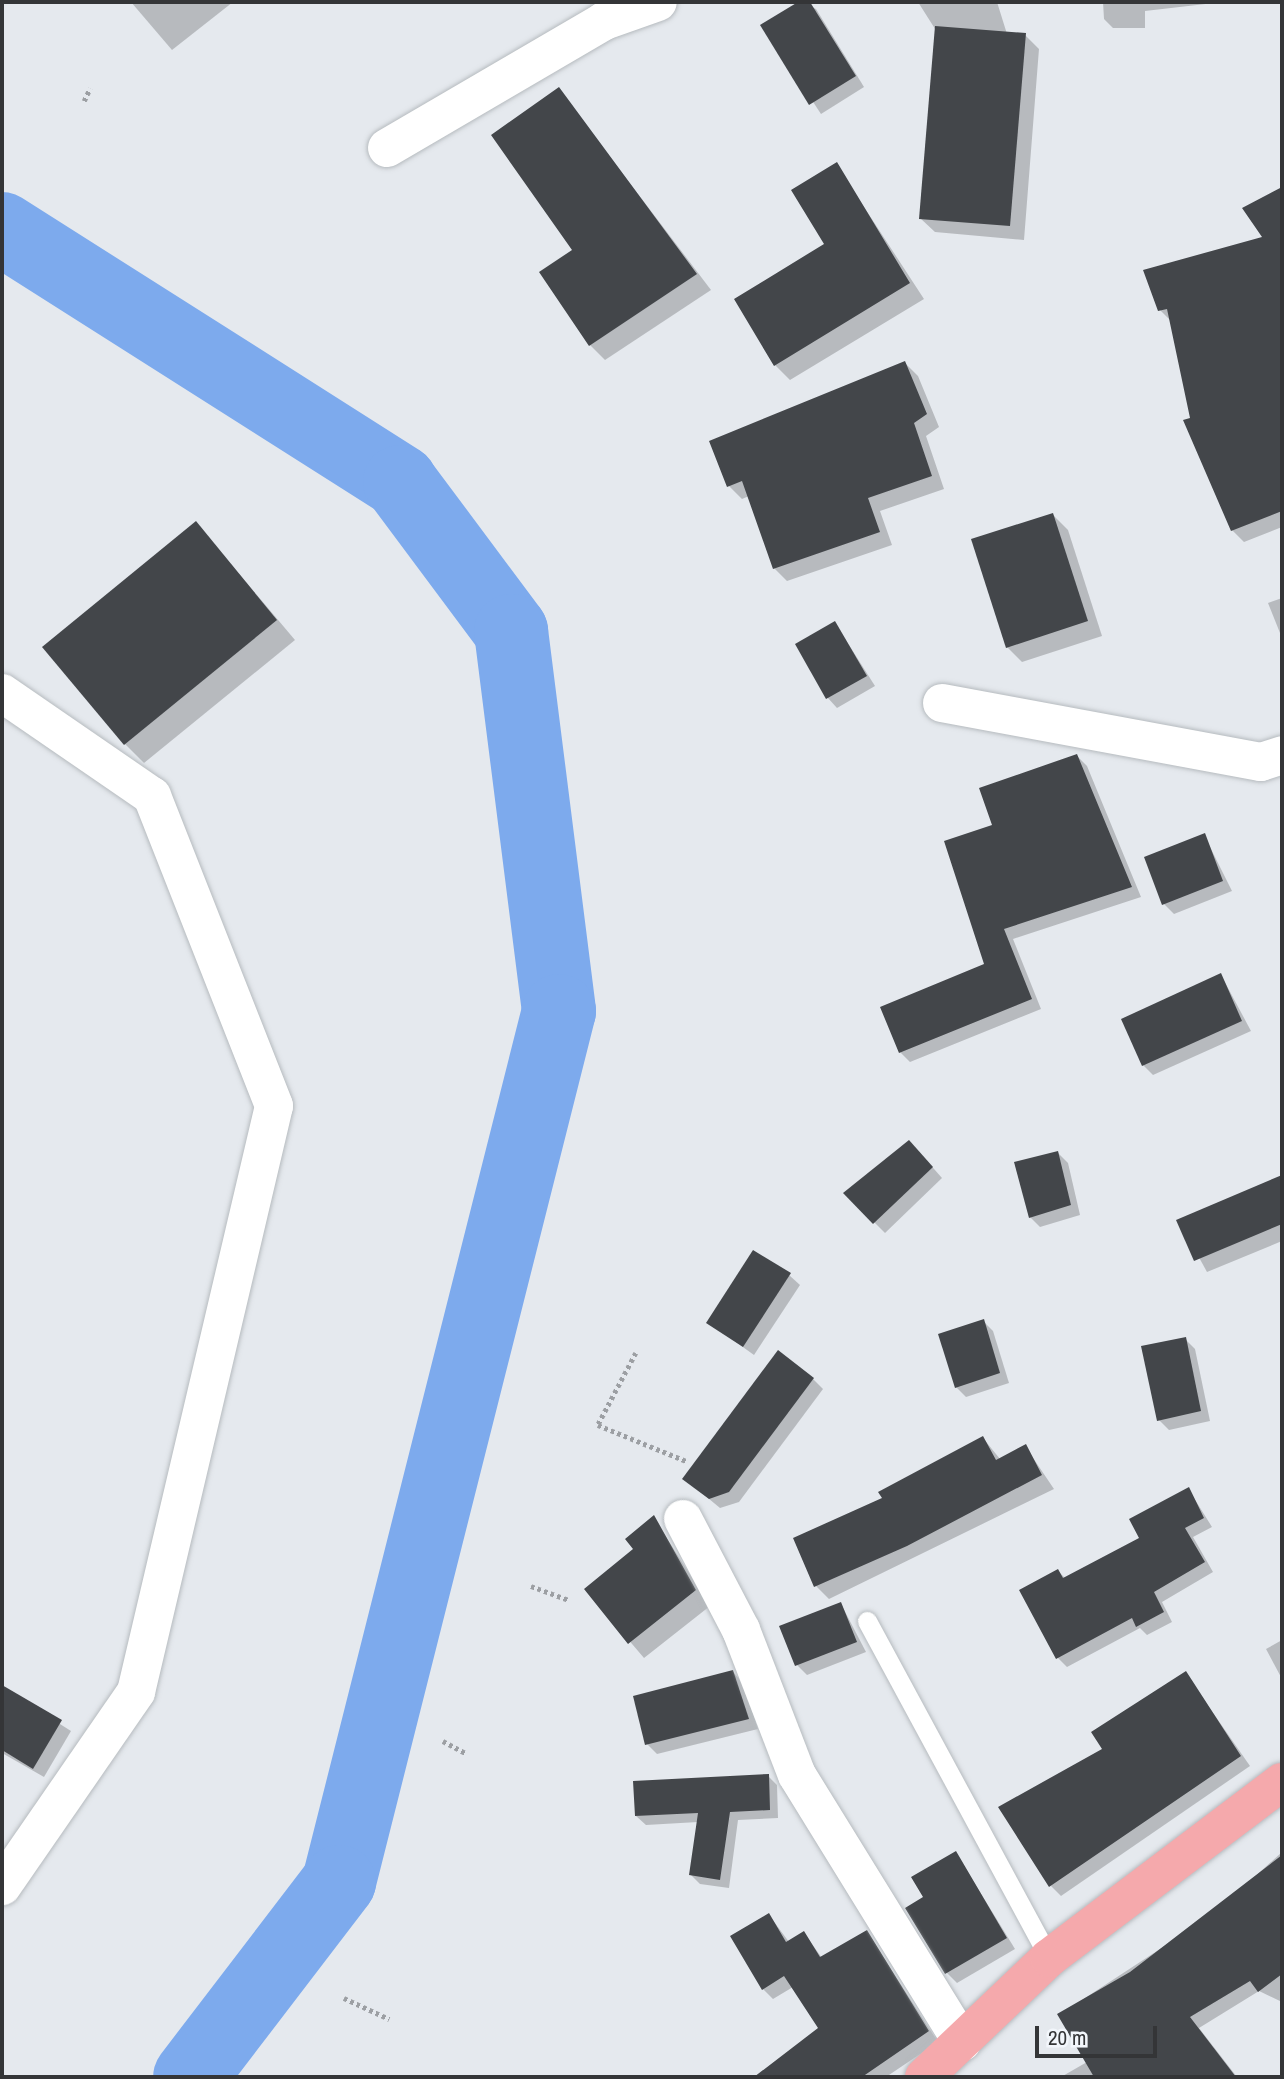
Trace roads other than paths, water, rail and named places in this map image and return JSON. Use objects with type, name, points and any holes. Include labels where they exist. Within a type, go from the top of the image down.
[{"type":"main road","points":[[945,2064],[1049,1958],[1282,1782]]},
{"type":"street","points":[[387,148],[604,21],[658,2]]},
{"type":"street","points":[[2,693],[152,796],[274,1106],[136,1692],[2,1886]]},
{"type":"street","points":[[942,703],[1261,762],[1282,755]]},
{"type":"street","points":[[683,1519],[741,1630],[797,1774],[945,2064]]},
{"type":"lane","points":[[867,1621],[1049,1958]]},
{"type":"waterway","points":[[2,229],[400,482],[511,631],[559,1011],[339,1882],[190,2077]]}]
